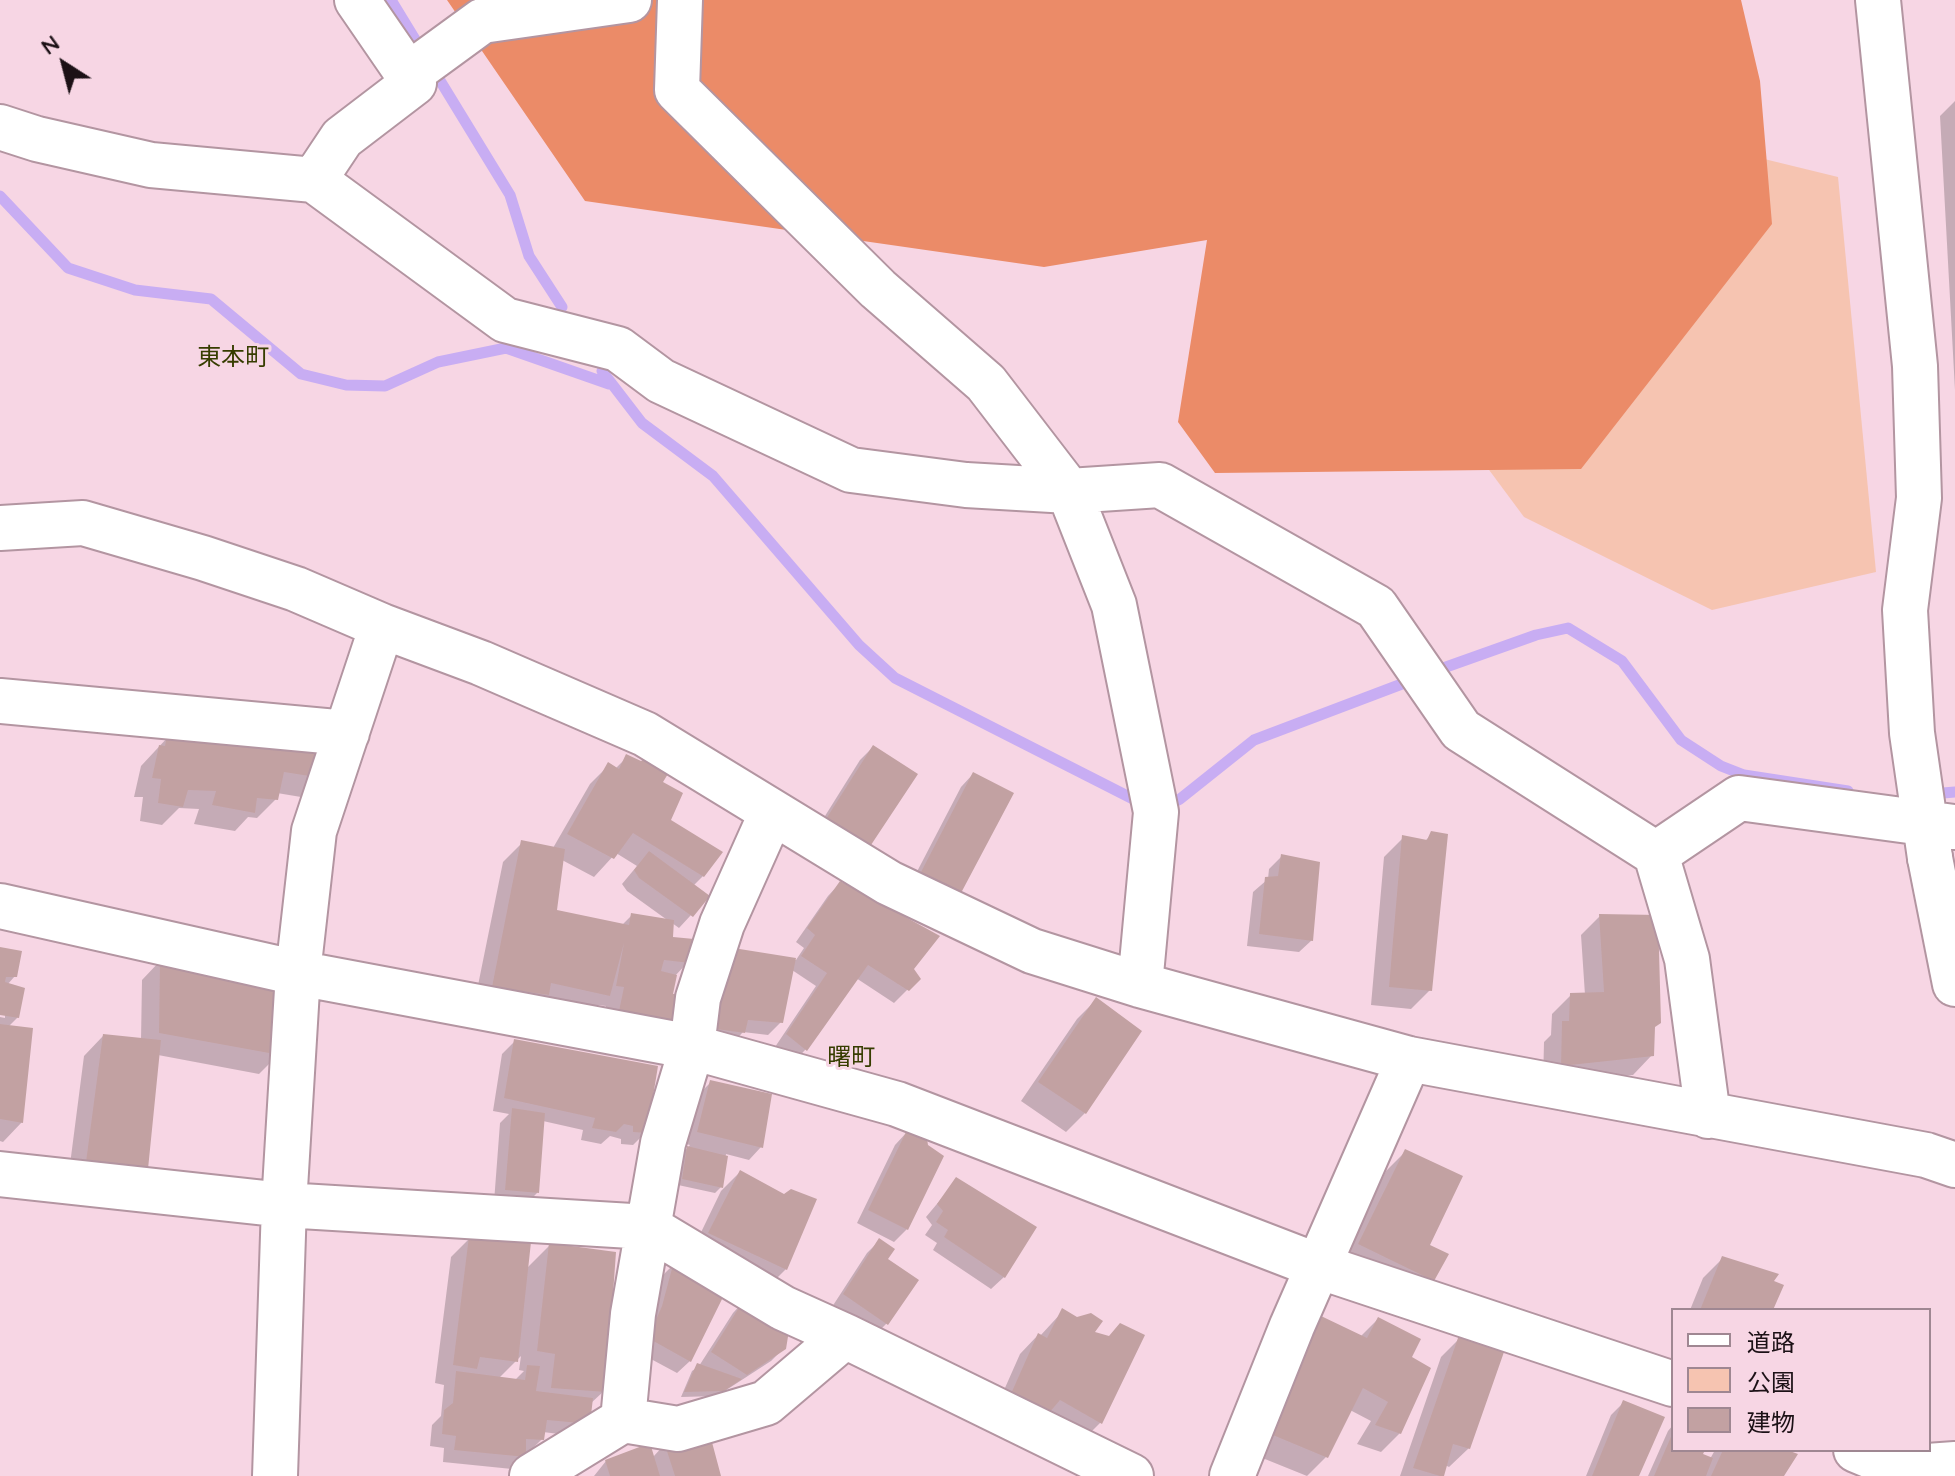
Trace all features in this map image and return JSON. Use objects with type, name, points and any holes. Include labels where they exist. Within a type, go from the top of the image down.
[{"type":"street","points":[[357,0],[424,63]]},
{"type":"street","points":[[314,180],[342,138],[414,83],[424,63],[482,21],[629,0]]},
{"type":"street","points":[[680,0],[677,90],[878,289],[986,383],[1069,491],[1114,605],[1156,812],[1140,985]]},
{"type":"street","points":[[1878,0],[1915,366],[1919,498],[1905,610],[1912,733],[1936,836],[1955,984]]},
{"type":"street","points":[[0,127],[37,139],[151,165],[314,180],[505,320],[618,349],[661,381],[851,470],[966,485],[1069,491],[1160,485],[1376,607],[1461,730],[1656,854],[1687,959],[1708,1116]]},
{"type":"street","points":[[0,528],[83,523],[296,589],[382,626],[481,663],[645,734],[889,883],[1018,945],[1140,985],[1409,1059],[1926,1155],[1955,1165]]},
{"type":"street","points":[[275,1476],[284,1205],[298,973],[314,831],[382,626]]},
{"type":"street","points":[[0,701],[347,733]]},
{"type":"street","points":[[1656,854],[1739,798],[1936,836]]},
{"type":"street","points":[[623,1420],[633,1314],[648,1227],[663,1143],[692,1047],[698,998],[722,924],[772,812]]},
{"type":"street","points":[[0,906],[298,973],[692,1047],[897,1104],[1318,1266],[1671,1383]]},
{"type":"street","points":[[1232,1476],[1318,1266],[1409,1059]]},
{"type":"street","points":[[0,1174],[284,1205],[648,1227],[783,1308],[1131,1476]]},
{"type":"street","points":[[532,1476],[623,1420],[678,1429],[766,1403],[845,1336]]},
{"type":"street","points":[[1836,1476],[1838,1452]]},
{"type":"street","points":[[1861,1452],[1900,1468],[1955,1464]]},
{"type":"green space","points":[[1711,146],[1838,177],[1876,572],[1712,610],[1524,517],[1449,416]]},
{"type":"shaded area","points":[[447,0],[1741,0],[1760,81],[1772,224],[1581,469],[1215,473],[1178,422],[1207,240],[1044,267],[585,201]]},
{"type":"building","points":[[167,735],[326,751],[322,778],[284,772],[278,800],[257,798],[255,813],[212,805],[216,791],[188,790],[183,807],[158,803],[161,779],[152,778],[159,745],[165,746]]},
{"type":"building","points":[[873,745],[918,774],[869,848],[826,819]]},
{"type":"building","points":[[626,754],[641,761],[648,757],[671,769],[663,782],[683,793],[671,820],[723,852],[704,877],[633,833],[614,859],[567,834],[608,762],[619,769]]},
{"type":"building","points":[[973,772],[1014,793],[961,893],[920,874]]},
{"type":"building","points":[[1431,831],[1448,834],[1432,991],[1389,987],[1402,835],[1427,840]]},
{"type":"building","points":[[521,840],[565,849],[557,910],[629,925],[631,913],[674,920],[673,937],[694,939],[690,963],[664,960],[661,971],[677,975],[673,994],[681,993],[675,1027],[619,1011],[624,987],[616,986],[624,943],[610,996],[551,983],[549,995],[492,987]]},
{"type":"building","points":[[649,851],[710,896],[693,917],[639,878],[634,870]]},
{"type":"building","points":[[1281,854],[1320,862],[1313,941],[1259,934],[1265,877],[1278,876]]},
{"type":"building","points":[[840,881],[940,936],[914,969],[921,979],[909,991],[868,965],[807,1051],[786,1034],[827,973],[801,956],[815,935],[807,928]]},
{"type":"building","points":[[1599,914],[1658,915],[1661,1023],[1655,1027],[1654,1056],[1561,1066],[1562,1021],[1569,1021],[1570,993],[1604,992]]},
{"type":"building","points":[[0,947],[22,951],[17,977],[6,977],[5,982],[25,988],[19,1018],[0,1015]]},
{"type":"building","points":[[727,947],[796,958],[783,1023],[748,1020],[745,1033],[716,1029]]},
{"type":"building","points":[[160,959],[282,988],[280,1055],[159,1033]]},
{"type":"building","points":[[1096,997],[1142,1031],[1086,1114],[1038,1082]]},
{"type":"building","points":[[0,1024],[33,1028],[23,1123],[0,1119]]},
{"type":"building","points":[[103,1034],[161,1040],[148,1169],[86,1162]]},
{"type":"building","points":[[514,1039],[658,1066],[647,1133],[633,1132],[633,1126],[624,1124],[616,1132],[592,1128],[595,1118],[504,1098]]},
{"type":"building","points":[[710,1080],[772,1094],[763,1148],[697,1132]]},
{"type":"building","points":[[512,1108],[545,1113],[539,1193],[505,1190]]},
{"type":"building","points":[[907,1130],[927,1139],[928,1145],[944,1156],[908,1230],[868,1210]]},
{"type":"building","points":[[687,1146],[728,1156],[723,1188],[682,1179]]},
{"type":"building","points":[[1405,1149],[1463,1176],[1430,1245],[1449,1254],[1434,1281],[1358,1244]]},
{"type":"building","points":[[740,1170],[784,1194],[791,1189],[817,1199],[787,1270],[708,1233]]},
{"type":"building","points":[[956,1177],[1037,1227],[1005,1278],[944,1237],[948,1230],[936,1222],[943,1211],[937,1204]]},
{"type":"building","points":[[469,1236],[531,1242],[518,1362],[480,1357],[477,1369],[453,1365]]},
{"type":"building","points":[[879,1238],[895,1249],[888,1259],[919,1280],[888,1325],[843,1294]]},
{"type":"building","points":[[549,1243],[616,1252],[606,1392],[551,1388],[555,1354],[537,1351]]},
{"type":"building","points":[[1722,1256],[1779,1274],[1774,1281],[1784,1285],[1774,1308],[1701,1308]]},
{"type":"building","points":[[674,1261],[727,1289],[691,1362],[648,1338],[662,1306]]},
{"type":"building","points":[[745,1298],[790,1324],[786,1349],[747,1375],[711,1352]]},
{"type":"building","points":[[1062,1308],[1077,1317],[1091,1313],[1103,1321],[1095,1332],[1109,1336],[1120,1323],[1145,1335],[1102,1424],[1060,1400],[1049,1413],[1010,1396],[1038,1333],[1047,1338]]},
{"type":"building","points":[[1321,1316],[1367,1338],[1378,1317],[1421,1339],[1412,1357],[1431,1368],[1401,1434],[1375,1425],[1388,1402],[1363,1388],[1328,1458],[1268,1433]]},
{"type":"building","points":[[1459,1335],[1504,1352],[1470,1449],[1453,1444],[1444,1476],[1440,1476],[1413,1468]]},
{"type":"building","points":[[697,1363],[742,1379],[724,1391],[684,1392]]},
{"type":"building","points":[[527,1365],[540,1366],[536,1391],[593,1398],[590,1424],[547,1420],[544,1440],[526,1439],[526,1457],[454,1450],[456,1436],[442,1434],[444,1410],[453,1403],[456,1371],[525,1380]]},
{"type":"building","points":[[1623,1400],[1665,1417],[1639,1476],[1592,1476]]},
{"type":"building","points":[[709,1431],[721,1476],[675,1476],[664,1442]]},
{"type":"building","points":[[1671,1437],[1671,1452],[1704,1452],[1713,1458],[1706,1476],[1654,1476]]},
{"type":"building","points":[[650,1443],[660,1476],[610,1476],[605,1460]]},
{"type":"building","points":[[1722,1452],[1798,1454],[1784,1476],[1711,1476]]},
{"type":"waterway","points":[[391,0],[424,54]]},
{"type":"waterway","points":[[433,69],[510,195],[529,256],[562,307]]},
{"type":"waterway","points":[[0,196],[68,268],[135,290],[211,299],[301,374],[346,385],[385,386],[438,362],[506,348],[609,384]]},
{"type":"waterway","points":[[602,371],[642,423],[713,476],[859,645],[895,678],[1143,804]]},
{"type":"waterway","points":[[1432,672],[1536,635],[1568,628],[1622,661],[1681,740],[1721,766],[1744,775],[1848,791]]},
{"type":"waterway","points":[[1166,806],[1180,799],[1254,740],[1415,679]]},
{"type":"waterway","points":[[1943,793],[1955,792]]},
{"type":"district","name":"東本町","points":[[233,358]]},
{"type":"district","name":"曙町","points":[[851,1058]]}]
